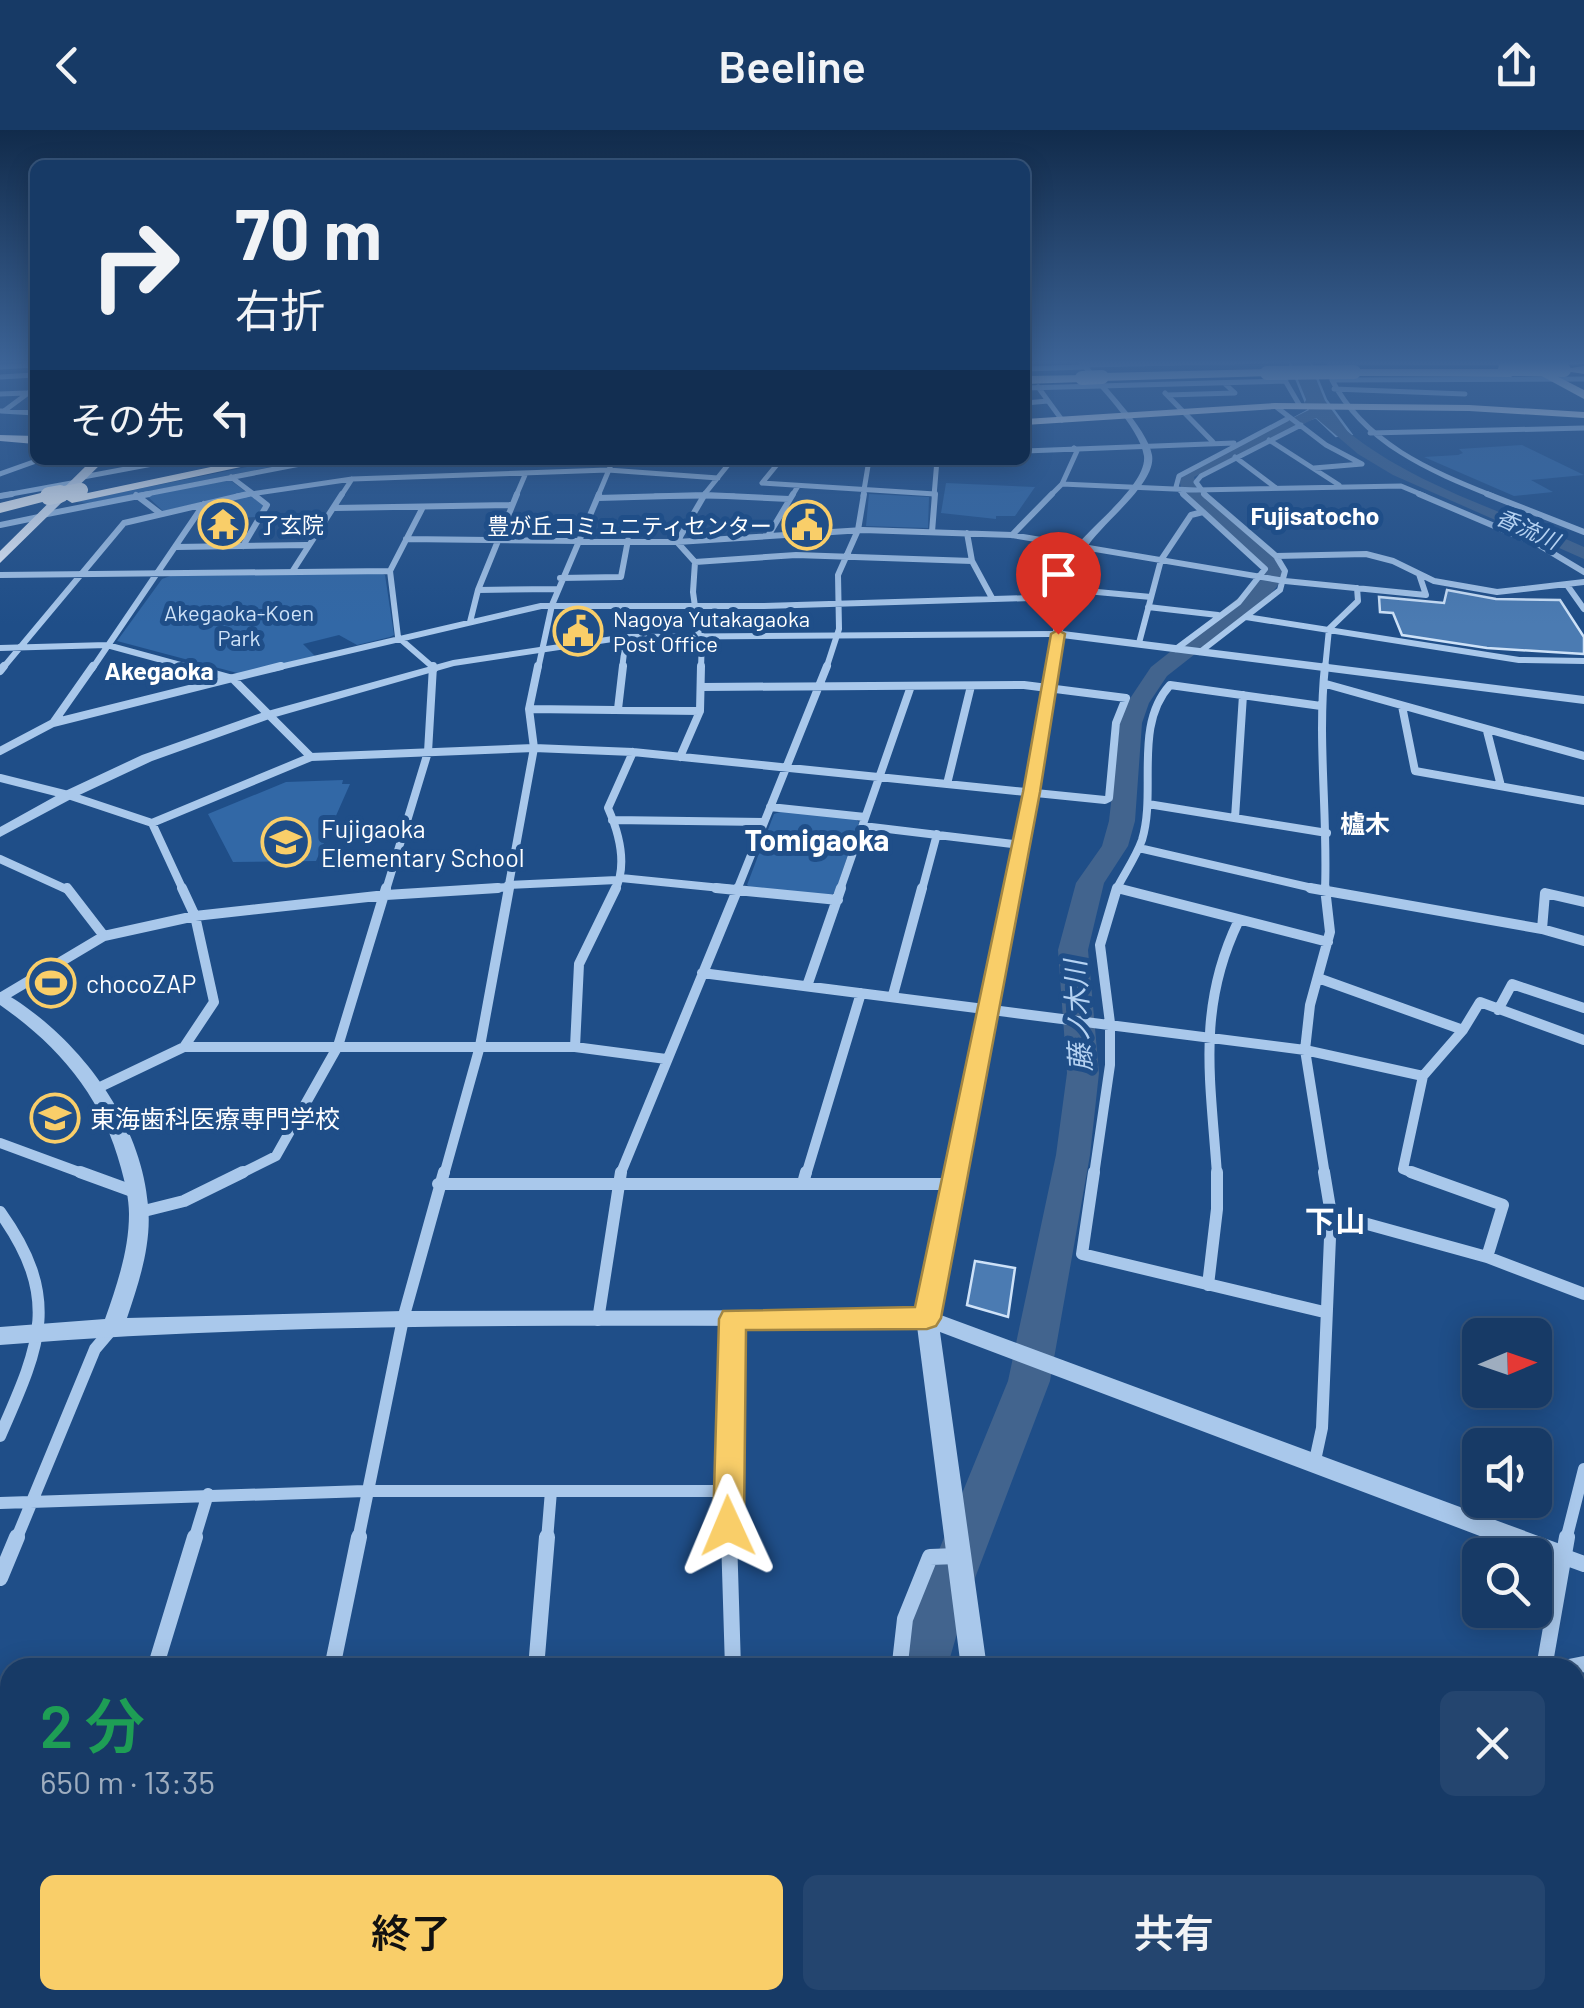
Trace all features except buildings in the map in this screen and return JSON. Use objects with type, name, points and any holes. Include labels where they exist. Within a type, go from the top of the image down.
[{"type":"highway","points":[[0,511],[43,508],[78,487],[203,465]]},
{"type":"highway","points":[[78,487],[232,465]]},
{"type":"main road","points":[[78,487],[95,465]]},
{"type":"main road","points":[[0,558],[43,508]]},
{"type":"street","points":[[1030,451],[1064,449]]},
{"type":"street","points":[[1012,535],[1062,484],[1074,449]]},
{"type":"street","points":[[972,1658],[927,1318],[1032,792],[1064,593],[1082,546],[1146,471],[1144,449]]},
{"type":"street","points":[[1176,649],[1264,578],[1261,562],[1175,482],[1185,471],[1227,449]]},
{"type":"street","points":[[1200,652],[1280,590],[1285,572],[1276,556],[1197,490],[1196,482],[1201,476],[1253,449]]},
{"type":"street","points":[[1283,449],[1340,486]]},
{"type":"street","points":[[1314,468],[1362,464],[1331,449]]},
{"type":"street","points":[[1396,449],[1584,532]]},
{"type":"street","points":[[1235,458],[1276,488]]},
{"type":"street","points":[[0,471],[30,464]]},
{"type":"street","points":[[0,496],[78,487],[156,465]]},
{"type":"street","points":[[0,525],[43,508],[297,465]]},
{"type":"street","points":[[334,1658],[403,1318],[480,1046],[534,748],[530,709],[542,647],[560,578],[610,465]]},
{"type":"street","points":[[677,542],[681,523],[701,506],[728,465]]},
{"type":"street","points":[[777,465],[762,484],[935,494]]},
{"type":"street","points":[[598,1320],[616,1182],[821,686],[840,604],[838,575],[858,530],[868,465]]},
{"type":"street","points":[[932,532],[937,465]]},
{"type":"street","points":[[0,671],[124,523],[252,493],[352,479],[608,470],[718,478]]},
{"type":"street","points":[[470,622],[478,590],[525,475]]},
{"type":"street","points":[[231,478],[268,505],[243,546]]},
{"type":"street","points":[[292,572],[352,479]]},
{"type":"street","points":[[1062,484],[1180,490],[1390,484],[1411,488],[1539,545],[1584,572]]},
{"type":"street","points":[[768,536],[798,486]]},
{"type":"street","points":[[136,495],[161,514]]},
{"type":"street","points":[[598,498],[705,495],[789,500]]},
{"type":"street","points":[[53,723],[204,504]]},
{"type":"street","points":[[336,508],[512,506]]},
{"type":"street","points":[[422,507],[390,571],[398,637],[434,668]]},
{"type":"street","points":[[1138,643],[1161,560],[1191,515],[1203,512]]},
{"type":"street","points":[[406,540],[677,542],[858,530],[967,533],[1012,535],[1282,581],[1426,595],[1419,574]]},
{"type":"street","points":[[967,533],[972,561],[992,598]]},
{"type":"street","points":[[560,578],[621,577],[628,540]]},
{"type":"street","points":[[677,542],[695,562],[702,687],[700,711],[680,757]]},
{"type":"street","points":[[176,548],[307,545]]},
{"type":"street","points":[[1276,556],[1366,554],[1448,584],[1497,592],[1584,584]]},
{"type":"street","points":[[695,562],[796,555],[972,561]]},
{"type":"street","points":[[0,576],[390,571]]},
{"type":"street","points":[[1567,585],[1584,609]]},
{"type":"street","points":[[1314,1465],[1322,1428],[1331,1214],[1306,1050],[1310,1005],[1330,932],[1325,891],[1327,833],[1321,706],[1329,629],[1358,602],[1357,588]]},
{"type":"street","points":[[478,590],[557,590]]},
{"type":"street","points":[[0,750],[53,723],[398,637],[552,605],[840,604],[1064,593],[1151,597]]},
{"type":"street","points":[[1148,607],[1218,615]]},
{"type":"street","points":[[1246,617],[1519,660],[1584,661]]},
{"type":"street","points":[[0,833],[68,795],[148,758],[268,715],[434,668],[542,647],[626,638],[1058,634],[1584,700]]},
{"type":"street","points":[[618,710],[626,638]]},
{"type":"street","points":[[0,648],[107,645],[233,679],[311,758]]},
{"type":"street","points":[[140,1212],[184,1201],[276,1156],[338,1046],[428,752],[434,668]]},
{"type":"street","points":[[1326,684],[1584,756]]},
{"type":"street","points":[[1321,706],[1170,685],[1160,696],[1152,720],[1148,804],[1139,848],[1116,888],[1100,945],[1110,1065],[1082,1254],[1324,1312]]},
{"type":"street","points":[[806,986],[911,686]]},
{"type":"street","points":[[947,784],[971,686]]},
{"type":"street","points":[[0,778],[68,795],[152,823],[311,758],[534,748],[632,752],[1109,798],[1116,722],[1126,698],[1048,686],[702,687]]},
{"type":"street","points":[[1235,818],[1243,696]]},
{"type":"street","points":[[1402,706],[1415,770],[1584,800]]},
{"type":"street","points":[[530,709],[700,711]]},
{"type":"street","points":[[1487,731],[1501,786]]},
{"type":"street","points":[[575,1047],[579,964],[619,879],[618,832],[608,808],[632,752]]},
{"type":"street","points":[[1148,804],[1327,833]]},
{"type":"street","points":[[770,807],[1021,845]]},
{"type":"street","points":[[612,820],[764,822]]},
{"type":"street","points":[[152,823],[195,916],[214,1002],[184,1047]]},
{"type":"street","points":[[893,995],[937,834]]},
{"type":"street","points":[[1139,848],[1325,891],[1542,929],[1584,941]]},
{"type":"street","points":[[0,859],[66,887],[104,936]]},
{"type":"street","points":[[0,1578],[95,1349],[113,1328],[135,1252],[140,1212],[120,1130],[98,1088],[51,1032],[0,998],[104,936],[195,916],[386,895],[619,879],[838,900]]},
{"type":"street","points":[[1116,888],[1328,942]]},
{"type":"street","points":[[1542,929],[1545,893],[1584,902]]},
{"type":"street","points":[[1208,1285],[1218,1188],[1205,1036],[1222,950],[1238,922]]},
{"type":"street","points":[[702,973],[1306,1050],[1423,1076]]},
{"type":"street","points":[[1318,978],[1463,1030]]},
{"type":"street","points":[[1498,1010],[1512,984],[1584,1008]]},
{"type":"street","points":[[804,1183],[860,993]]},
{"type":"street","points":[[1486,1256],[1504,1205],[1404,1169],[1423,1076],[1463,1030],[1480,1002],[1584,1040]]},
{"type":"street","points":[[98,1088],[184,1047],[575,1047],[666,1058]]},
{"type":"street","points":[[0,1143],[135,1192]]},
{"type":"street","points":[[438,1184],[954,1184]]},
{"type":"street","points":[[0,1212],[21,1237],[36,1272],[40,1333],[36,1354],[0,1436]]},
{"type":"street","points":[[1331,1214],[1486,1256],[1584,1294]]},
{"type":"street","points":[[0,1336],[403,1318],[927,1318],[1573,1560]]},
{"type":"street","points":[[733,1319],[728,1491],[733,1658]]},
{"type":"street","points":[[1547,1658],[1573,1560],[1584,1468]]},
{"type":"street","points":[[537,1658],[551,1491]]},
{"type":"street","points":[[0,1503],[208,1494],[728,1491]]},
{"type":"street","points":[[158,1658],[208,1494]]},
{"type":"street","points":[[901,1658],[905,1619],[930,1557],[957,1557]]},
{"type":"green space","points":[[1459,449],[1530,449],[1584,475],[1531,480],[1553,492],[1514,496],[1424,457],[1463,453]]},
{"type":"green space","points":[[257,465],[280,465],[89,503],[73,502]]},
{"type":"green space","points":[[230,480],[246,492],[163,511],[146,495]]},
{"type":"green space","points":[[946,483],[1035,487],[1015,516],[996,519],[941,513]]},
{"type":"green space","points":[[869,494],[929,497],[928,528],[866,526]]},
{"type":"green space","points":[[251,496],[264,506],[256,517],[198,520],[207,506]]},
{"type":"green space","name":"Akegaoka-Koen Park","points":[[385,575],[394,635],[390,637],[357,645],[339,635],[303,644],[315,656],[241,674],[117,641],[162,579],[170,576]]},
{"type":"green space","points":[[343,780],[342,784],[350,784],[316,861],[233,862],[208,814],[286,782]]},
{"type":"green space","points":[[783,811],[854,818],[859,822],[835,893],[825,897],[753,889],[747,885],[774,814]]},
{"type":"waterway","name":"藤ノ木川","points":[[925,1658],[943,1599],[1029,1381],[1073,1155],[1083,1073],[1073,950],[1090,883],[1115,846],[1122,821],[1131,723],[1138,703],[1159,672],[1272,580],[1272,568],[1264,557],[1189,491],[1186,475],[1241,449]]},
{"type":"waterway","name":"香流川","points":[[1360,449],[1437,491],[1584,554]]},
{"type":"place","name":"了玄院","points":[[223,524]]},
{"type":"place","name":"豊が丘コミュニティセンター","points":[[807,525]]},
{"type":"place","name":"Nagoya Yutakagaoka Post Office","points":[[578,631]]},
{"type":"place","name":"Fujigaoka Elementary School","points":[[286,842]]},
{"type":"place","name":"chocoZAP","points":[[51,983]]},
{"type":"place","name":"東海歯科医療専門学校","points":[[55,1118]]},
{"type":"district","name":"Fujisatocho","points":[[1315,515]]},
{"type":"district","name":"Akegaoka","points":[[159,670]]},
{"type":"district","name":"櫨木","points":[[1365,823]]},
{"type":"district","name":"Tomigaoka","points":[[817,839]]},
{"type":"district","name":"下山","points":[[1335,1220]]},
{"type":"route","points":[[728,1526],[733,1319],[927,1318],[1032,792],[1058,634]]}]
